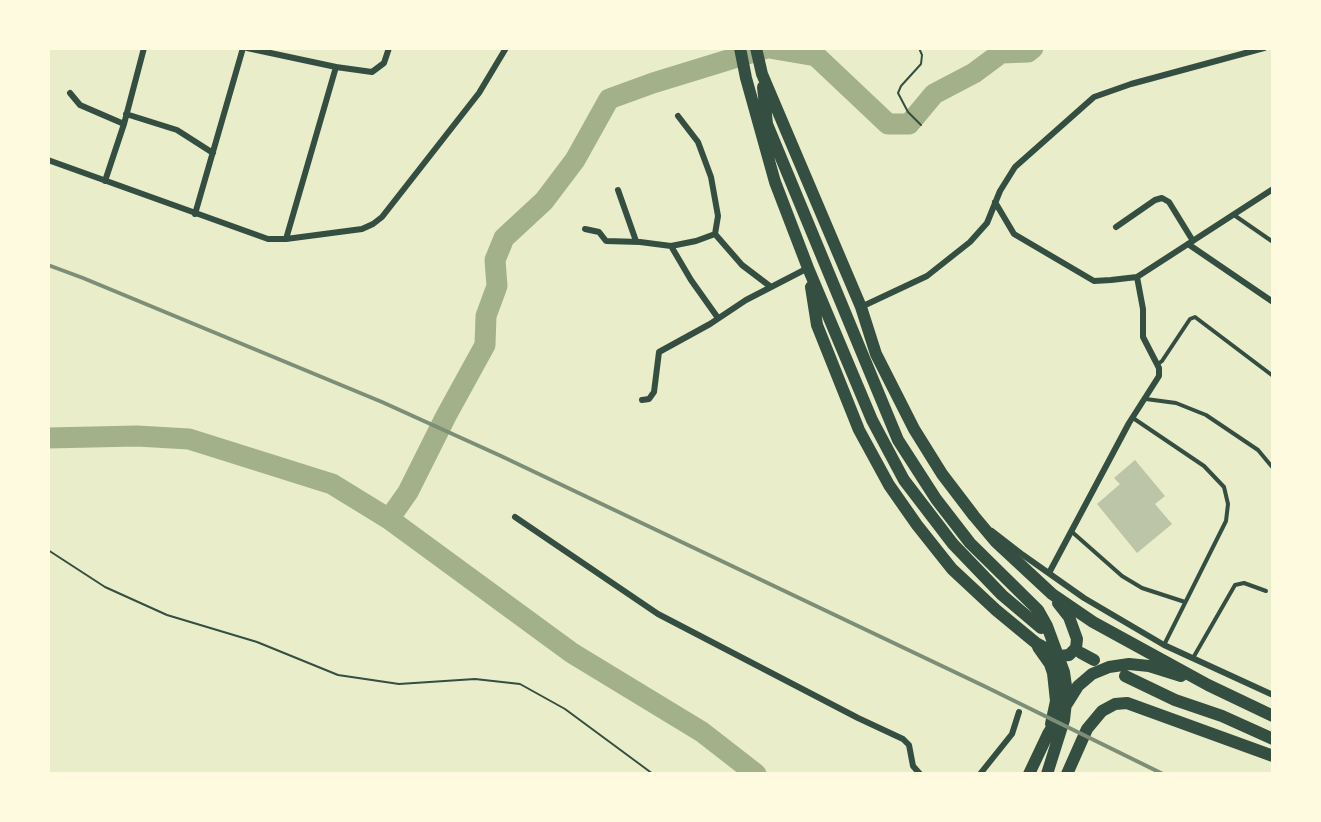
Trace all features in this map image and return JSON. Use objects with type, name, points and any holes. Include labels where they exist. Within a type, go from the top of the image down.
[{"type":"highway","points":[[740,48],[775,182],[808,268],[872,420],[904,480],[953,544],[1002,595],[1041,628]]},
{"type":"highway","points":[[756,48],[762,74],[767,124],[898,440],[936,499],[970,543],[1038,610],[1047,626],[1064,672],[1067,693],[1064,720],[1047,774]]},
{"type":"highway","points":[[762,74],[861,307],[876,354],[914,429],[942,474],[974,516],[995,541],[1052,594],[1094,622],[1208,685],[1273,716]]},
{"type":"highway","points":[[808,268],[817,325],[859,430],[889,485],[916,525],[952,569],[1036,644],[1060,656],[1069,655],[1076,648],[1077,639],[1069,616],[1052,594]]},
{"type":"highway","points":[[1036,644],[1050,664],[1053,673],[1056,701],[1048,734]]},
{"type":"highway","points":[[1081,653],[1094,660]]},
{"type":"highway","points":[[1029,774],[1048,734],[1078,686],[1092,674],[1109,667],[1129,664],[1149,666],[1208,685]]},
{"type":"highway","points":[[1125,676],[1175,700],[1222,716],[1273,739]]},
{"type":"highway","points":[[1067,774],[1087,729],[1102,711],[1115,704],[1127,703],[1273,756]]},
{"type":"street","points":[[105,181],[124,124],[144,48]]},
{"type":"street","points":[[195,214],[245,48],[372,72],[384,63],[388,48]]},
{"type":"street","points":[[48,160],[268,239],[286,239],[362,229],[382,217],[479,93],[504,48]]},
{"type":"street","points":[[861,307],[927,276],[970,242],[987,223],[995,202],[1016,167],[1094,97],[1131,84],[1264,48]]},
{"type":"street","points":[[286,239],[336,67]]},
{"type":"street","points":[[70,93],[80,105],[124,124]]},
{"type":"street","points":[[126,114],[177,130],[213,153]]},
{"type":"street","points":[[678,116],[698,142],[711,177],[718,216],[715,234]]},
{"type":"street","points":[[995,202],[1014,234],[1094,281],[1137,277],[1273,189]]},
{"type":"street","points":[[618,190],[636,241]]},
{"type":"street","points":[[1116,226],[1155,200],[1162,198],[1169,202],[1191,242],[1273,302]]},
{"type":"street","points":[[585,229],[599,232],[606,241],[636,241],[671,246],[715,234]]},
{"type":"street","points":[[715,234],[742,265],[771,287]]},
{"type":"street","points":[[671,246],[691,280],[718,318]]},
{"type":"street","points":[[642,400],[649,399],[654,392],[659,352],[746,300],[808,268]]},
{"type":"street","points":[[1049,573],[1132,418],[1159,376],[1158,364],[1143,337],[1143,309],[1137,277]]},
{"type":"street","points":[[974,516],[1023,555],[1084,598],[1164,645],[1273,695]]},
{"type":"street","points":[[515,517],[658,614],[903,739],[909,745],[914,766],[920,774]]},
{"type":"street","points":[[980,774],[1012,734],[1019,712]]},
{"type":"lane","points":[[1234,214],[1273,242]]},
{"type":"lane","points":[[1158,364],[1190,319],[1195,317],[1273,376]]},
{"type":"lane","points":[[1146,399],[1176,403],[1206,415],[1258,450],[1273,468]]},
{"type":"lane","points":[[1132,418],[1204,466],[1224,487],[1228,504],[1226,520],[1164,645]]},
{"type":"lane","points":[[1071,531],[1122,576],[1142,588],[1185,602]]},
{"type":"lane","points":[[1193,658],[1234,585],[1244,584],[1266,591]]},
{"type":"path","points":[[919,48],[922,55],[921,64],[901,86],[898,93],[908,112],[921,125]]},
{"type":"path","points":[[48,550],[105,588],[167,615],[257,642],[338,675],[399,684],[475,679],[520,684],[564,709],[653,774]]},
{"type":"building","points":[[1135,460],[1165,496],[1155,504],[1172,524],[1137,553],[1097,504],[1120,484],[1114,478]]},
{"type":"waterway","points":[[389,519],[408,492],[485,345],[486,316],[497,286],[495,260],[504,238],[544,201],[575,160],[609,99],[767,48]]},
{"type":"waterway","points":[[769,48],[816,56],[888,124],[909,124],[934,94],[974,73],[1001,53],[1028,52],[1033,48]]},
{"type":"waterway","points":[[48,438],[137,436],[189,439],[332,484],[389,519],[572,653],[702,732],[756,774]]},
{"type":"railway","points":[[48,265],[382,402],[501,456],[984,686],[1163,774]]}]
